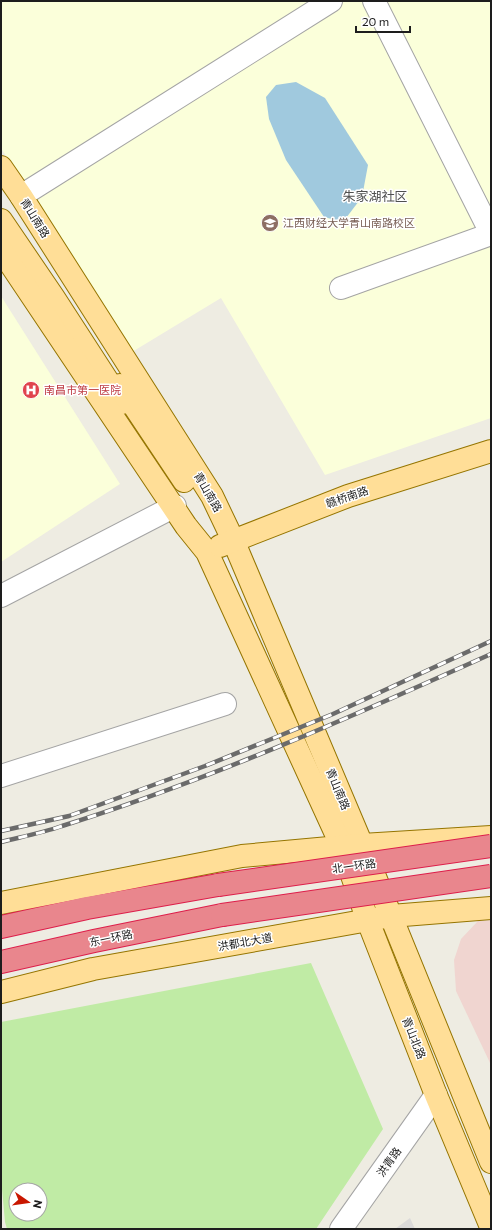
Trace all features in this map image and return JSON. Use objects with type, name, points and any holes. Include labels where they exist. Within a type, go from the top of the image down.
[{"type":"highway","name":"北一环路","points":[[1,927],[87,908],[218,885],[491,846]]},
{"type":"highway","name":"东一环路","points":[[1,962],[222,915],[491,876]]},
{"type":"main road","name":"青山南路","points":[[1,168],[21,196],[212,496],[233,540],[352,846]]},
{"type":"main road","points":[[1,209],[204,510],[233,540]]},
{"type":"main road","points":[[1,220],[54,298],[195,518],[207,552]]},
{"type":"main road","name":"青山南路","points":[[1,250],[186,526],[207,552],[352,846]]},
{"type":"main road","name":"赣桥南路","points":[[207,552],[233,540],[348,496],[491,451]]},
{"type":"main road","points":[[1,903],[242,856],[352,846],[491,837]]},
{"type":"main road","points":[[352,846],[391,916],[491,1162]]},
{"type":"main road","name":"青山北路","points":[[352,846],[368,921],[436,1095],[491,1227]]},
{"type":"main road","name":"洪都北大道","points":[[1,992],[93,969],[391,916],[491,908]]},
{"type":"street","points":[[21,196],[331,1]]},
{"type":"street","points":[[341,288],[491,234],[374,1]]},
{"type":"street","points":[[1,596],[174,507]]},
{"type":"street","points":[[1,776],[225,704]]},
{"type":"street","name":"洪青路","points":[[341,1229],[436,1095]]},
{"type":"shaded area","name":"江西财经大学青山南路校区","points":[[1,1],[491,1],[491,418],[325,475],[221,298],[132,352],[1,148]]},
{"type":"shaded area","name":"南昌市第一医院","points":[[1,296],[120,484],[1,562]]},
{"type":"shaded area","points":[[491,920],[491,1065],[456,991],[454,960],[461,939],[478,921]]},
{"type":"shaded area","points":[[410,1218],[415,1229],[395,1229]]},
{"type":"green space","points":[[311,963],[383,1129],[316,1229],[7,1229],[1,1178],[1,1022]]},
{"type":"water","points":[[296,82],[325,98],[368,165],[362,197],[343,222],[324,217],[286,160],[269,119],[266,97],[276,85]]},
{"type":"railway","points":[[1,831],[69,816],[205,766],[333,714],[491,641]]},
{"type":"railway","points":[[1,842],[47,831],[171,789],[332,724],[491,654]]},
{"type":"place","name":"江西财经大学青山南路校区","points":[[270,223]]},
{"type":"place","name":"南昌市第一医院","points":[[31,390]]},
{"type":"district","name":"朱家湖社区","points":[[375,196]]}]
